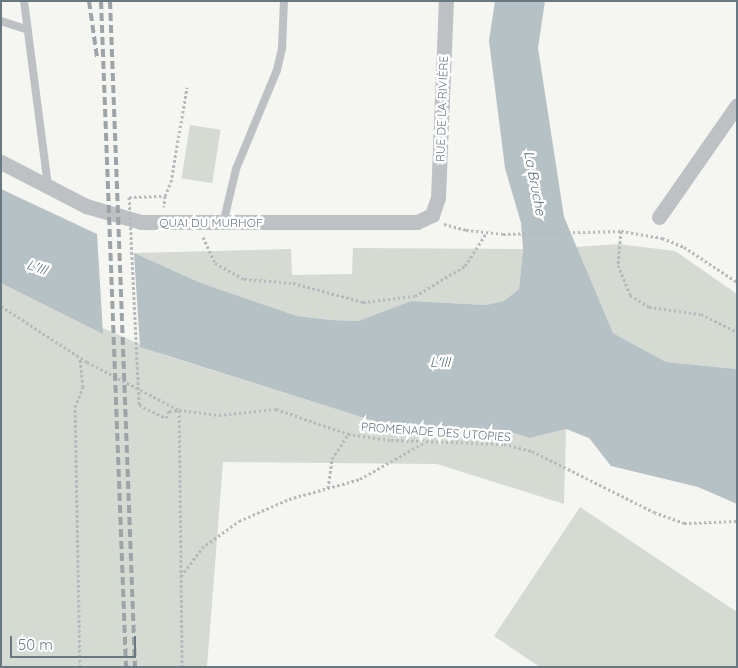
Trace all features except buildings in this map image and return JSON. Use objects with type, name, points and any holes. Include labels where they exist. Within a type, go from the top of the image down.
[{"type":"street","name":"RUE DE LA RIVIÈRE","points":[[432,215],[438,198],[446,1]]},
{"type":"street","points":[[659,217],[737,105]]},
{"type":"street","name":"QUAI DU MURHOF","points":[[1,162],[48,188],[124,218],[156,223],[417,222],[432,215]]},
{"type":"lane","points":[[24,1],[48,188]]},
{"type":"lane","points":[[223,224],[236,169],[277,70],[282,48],[284,1]]},
{"type":"lane","points":[[1,20],[28,30]]},
{"type":"path","points":[[182,667],[179,410],[169,411],[166,418],[139,405],[129,197],[163,196],[171,182],[187,87]]},
{"type":"path","points":[[432,215],[450,228],[503,234],[621,231],[662,238],[684,247],[737,282]]},
{"type":"path","points":[[196,224],[215,263],[244,279],[293,283],[363,302],[415,296],[465,266],[487,232]]},
{"type":"path","points":[[621,231],[618,265],[630,295],[648,307],[701,314],[737,332]]},
{"type":"path","name":"PROMENADE DES UTOPIES","points":[[1,306],[80,358],[179,410],[219,415],[276,409],[348,434],[426,441],[504,444],[532,451],[661,515],[684,523],[737,521]]},
{"type":"path","points":[[80,358],[83,387],[75,407],[80,667]]},
{"type":"path","points":[[328,488],[332,459],[348,434]]},
{"type":"path","points":[[181,577],[202,548],[239,521],[288,499],[360,479],[426,441]]},
{"type":"shaded area","points":[[190,125],[221,130],[212,183],[182,178]]},
{"type":"shaded area","points":[[618,244],[675,251],[737,294],[737,369],[666,362],[613,333],[576,247]]},
{"type":"shaded area","points":[[353,248],[523,249],[519,289],[504,301],[486,305],[411,301],[358,321],[331,320],[297,316],[201,283],[134,253],[291,249],[292,275],[352,274]]},
{"type":"shaded area","points":[[1,283],[164,355],[380,423],[510,432],[530,438],[566,429],[564,504],[437,464],[223,462],[207,667],[1,667]]},
{"type":"shaded area","points":[[580,507],[737,612],[737,667],[540,667],[494,636]]},
{"type":"water","points":[[495,1],[545,1],[538,48],[564,217],[613,333],[666,362],[737,369],[737,504],[698,487],[611,466],[589,438],[566,429],[530,438],[510,432],[380,423],[140,347],[134,253],[201,283],[297,316],[331,320],[358,321],[411,301],[486,305],[504,301],[519,289],[523,249],[521,223],[505,168],[489,41]]},
{"type":"water","name":"L'Ill","points":[[1,189],[97,234],[103,334],[1,283]]},
{"type":"railway","points":[[89,1],[97,57]]},
{"type":"railway","points":[[101,1],[126,667]]},
{"type":"railway","points":[[110,1],[135,667]]},
{"type":"water label","name":"La Bruche","points":[[535,183]]}]
